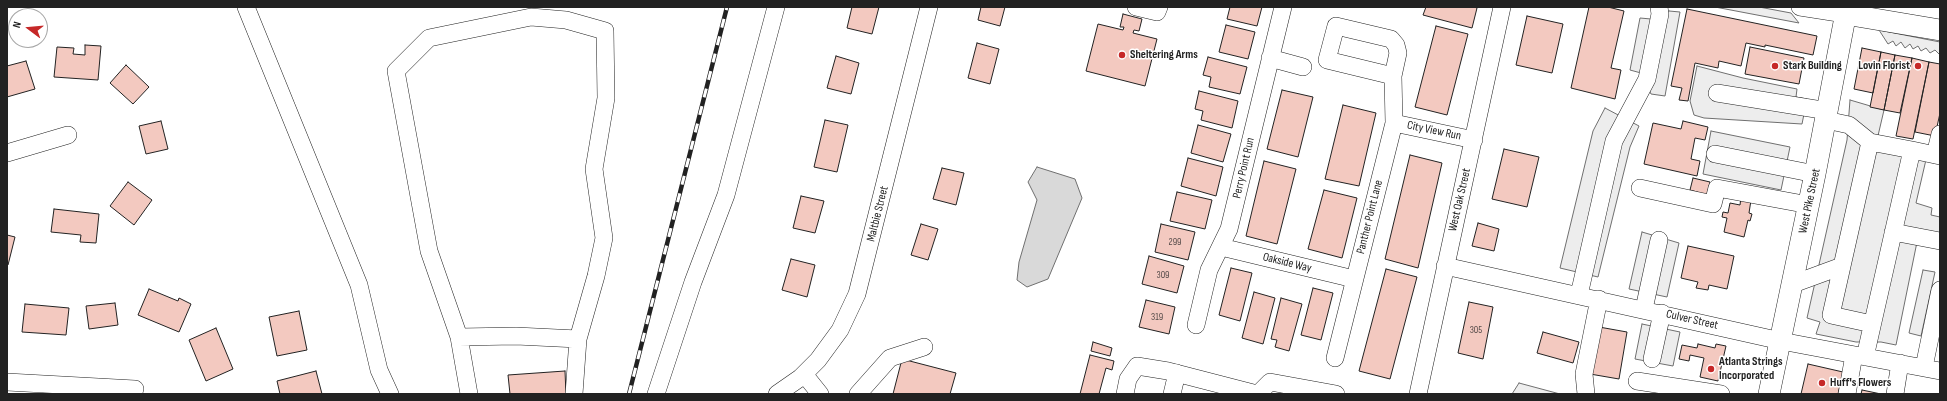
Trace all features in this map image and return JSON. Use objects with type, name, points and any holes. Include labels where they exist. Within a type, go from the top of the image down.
[{"type":"main road","points":[[1846,11],[1940,30]]},
{"type":"main road","name":"West Pike Street","points":[[1769,394],[1827,116],[1846,11]]},
{"type":"street","points":[[246,7],[359,285],[379,370],[390,394]]},
{"type":"street","points":[[656,394],[693,282],[726,195],[776,7]]},
{"type":"street","name":"Maltbie Street","points":[[777,394],[804,374],[818,360],[840,330],[857,294],[929,7]]},
{"type":"street","points":[[1136,7],[1157,12],[1159,7]]},
{"type":"street","name":"Perry Point Run","points":[[1196,325],[1209,270],[1229,229],[1283,7]]},
{"type":"street","name":"West Oak Street","points":[[1418,394],[1502,7]]},
{"type":"street","points":[[1579,295],[1614,141],[1647,79],[1660,14],[1658,7]]},
{"type":"street","points":[[1800,7],[1846,11]]},
{"type":"street","points":[[469,394],[459,337],[428,251],[396,70],[429,38],[531,17],[566,20],[605,31],[606,98],[594,169],[604,238],[596,276],[578,339],[574,394]]},
{"type":"street","points":[[1270,58],[1303,67]]},
{"type":"street","name":"Panther Point Lane","points":[[1335,358],[1394,123],[1393,76]]},
{"type":"street","points":[[1717,93],[1827,116],[1849,125],[1870,142],[1938,156],[1940,134]]},
{"type":"street","name":"City View Run","points":[[1394,123],[1474,140]]},
{"type":"street","points":[[7,154],[68,135]]},
{"type":"street","points":[[1870,142],[1831,315],[1872,324]]},
{"type":"street","points":[[1847,394],[1872,324],[1912,150]]},
{"type":"street","points":[[1715,154],[1815,174]]},
{"type":"street","points":[[1640,188],[1713,204],[1717,188],[1809,205]]},
{"type":"street","points":[[1893,232],[1940,241]]},
{"type":"street","points":[[1644,309],[1659,240]]},
{"type":"street","name":"Oakside Way","points":[[1221,247],[1354,280]]},
{"type":"street","name":"Culver Street","points":[[1446,266],[1662,313],[1781,341],[1932,369]]},
{"type":"street","points":[[1793,284],[1842,266]]},
{"type":"street","points":[[1932,369],[1940,290]]},
{"type":"street","points":[[1586,394],[1584,374],[1599,299]]},
{"type":"street","points":[[1652,359],[1662,313]]},
{"type":"street","points":[[459,337],[516,336],[578,339]]},
{"type":"street","points":[[858,394],[890,358],[924,347]]},
{"type":"street","points":[[1895,394],[1900,363]]},
{"type":"street","points":[[1125,394],[1128,379],[1137,366],[1177,373],[1224,390],[1258,394],[1270,382],[1336,394]]},
{"type":"street","points":[[1172,394],[1177,373]]},
{"type":"street","points":[[804,374],[820,394]]},
{"type":"street","points":[[1637,381],[1722,394]]},
{"type":"street","points":[[7,382],[135,389]]},
{"type":"shaded area","points":[[1715,7],[1759,7],[1791,13],[1799,23]]},
{"type":"shaded area","points":[[1669,11],[1680,12],[1665,96],[1651,94],[1641,73],[1630,70],[1640,18],[1651,19]]},
{"type":"shaded area","points":[[1879,30],[1940,42],[1940,53],[1939,54],[1935,50],[1930,53],[1926,48],[1921,51],[1918,46],[1913,49],[1910,44],[1905,48],[1901,42],[1896,46],[1893,41],[1888,44]]},
{"type":"shaded area","points":[[1697,66],[1743,78],[1797,89],[1796,97],[1807,99],[1802,124],[1704,118],[1694,115],[1690,101]]},
{"type":"shaded area","points":[[1850,100],[1884,110],[1877,140],[1928,151],[1916,203],[1932,208],[1931,215],[1940,217],[1940,246],[1917,242],[1896,345],[1881,342],[1856,342],[1816,334],[1820,322],[1807,318],[1847,140]]},
{"type":"shaded area","points":[[1605,108],[1639,126],[1630,147],[1598,277],[1560,268],[1593,131]]},
{"type":"shaded area","points":[[1711,131],[1790,147],[1781,190],[1703,174]]},
{"type":"shaded area","points":[[1037,167],[1075,179],[1082,198],[1048,279],[1027,287],[1017,280],[1019,262],[1037,200],[1028,182]]},
{"type":"shaded area","points":[[1642,232],[1679,243],[1667,297],[1629,289]]},
{"type":"shaded area","points":[[1923,270],[1935,272],[1921,336],[1909,333]]},
{"type":"shaded area","points":[[1642,324],[1680,332],[1673,366],[1635,359]]},
{"type":"shaded area","points":[[1519,383],[1560,394],[1512,394]]},
{"type":"building","points":[[852,7],[879,7],[872,34],[847,28]]},
{"type":"building","points":[[981,7],[1005,7],[1000,26],[978,20]]},
{"type":"building","points":[[1230,7],[1262,7],[1257,26],[1227,19]]},
{"type":"building","points":[[1426,7],[1477,8],[1472,28],[1423,15]]},
{"type":"building","points":[[1589,7],[1608,7],[1624,11],[1611,68],[1621,70],[1615,99],[1571,88]]},
{"type":"building","points":[[1687,9],[1817,36],[1813,55],[1765,45],[1765,47],[1746,43],[1741,66],[1719,61],[1718,68],[1695,63],[1688,101],[1679,100],[1682,88],[1671,86]]},
{"type":"building","name":"Sheltering Arms","points":[[1123,14],[1142,19],[1139,31],[1134,30],[1133,33],[1157,39],[1145,86],[1086,71],[1098,24],[1123,30],[1124,27],[1120,27]]},
{"type":"building","points":[[1527,16],[1563,24],[1552,73],[1516,65]]},
{"type":"building","points":[[1226,25],[1255,32],[1248,59],[1219,52]]},
{"type":"building","points":[[1436,26],[1468,34],[1447,115],[1415,107]]},
{"type":"building","points":[[977,43],[999,49],[990,84],[968,78]]},
{"type":"building","points":[[85,45],[101,46],[98,80],[54,77],[57,47],[74,48],[73,54],[85,55]]},
{"type":"building","name":"Stark Building","points":[[1750,47],[1804,58],[1799,84],[1745,74]]},
{"type":"building","points":[[1862,48],[1881,52],[1873,93],[1854,89]]},
{"type":"building","points":[[1881,52],[1895,55],[1884,110],[1870,107]]},
{"type":"building","points":[[1895,55],[1912,58],[1900,113],[1884,110]]},
{"type":"building","points":[[836,56],[859,63],[851,94],[827,88]]},
{"type":"building","points":[[1208,57],[1247,67],[1240,94],[1209,87],[1211,77],[1203,75]]},
{"type":"building","points":[[1912,58],[1929,62],[1913,139],[1896,136]]},
{"type":"building","points":[[26,61],[35,89],[7,97],[7,66]]},
{"type":"building","points":[[1929,62],[1940,64],[1940,113],[1935,136],[1915,132]]},
{"type":"building","points":[[126,65],[149,87],[133,104],[110,83]]},
{"type":"building","points":[[1282,90],[1313,97],[1298,157],[1267,149]]},
{"type":"building","points":[[1199,91],[1238,101],[1232,128],[1201,120],[1203,111],[1195,109]]},
{"type":"building","points":[[1343,105],[1376,113],[1359,186],[1325,179]]},
{"type":"building","points":[[825,120],[848,125],[837,172],[814,167]]},
{"type":"building","points":[[161,121],[168,149],[146,154],[139,126]]},
{"type":"building","points":[[1683,121],[1708,127],[1705,140],[1695,138],[1691,159],[1700,161],[1697,176],[1644,164],[1653,123],[1681,129]]},
{"type":"building","points":[[1198,125],[1231,134],[1223,162],[1191,153]]},
{"type":"building","points":[[1504,149],[1539,157],[1527,207],[1492,199]]},
{"type":"building","points":[[1410,155],[1442,163],[1418,268],[1385,259]]},
{"type":"building","points":[[1188,158],[1223,167],[1216,196],[1181,186]]},
{"type":"building","points":[[1264,161],[1296,169],[1277,244],[1246,236]]},
{"type":"building","points":[[942,168],[964,173],[956,205],[933,199]]},
{"type":"building","points":[[1693,178],[1710,182],[1707,195],[1690,190]]},
{"type":"building","points":[[128,182],[152,200],[134,225],[110,206]]},
{"type":"building","points":[[1324,190],[1357,198],[1342,258],[1308,249]]},
{"type":"building","points":[[1177,192],[1212,200],[1205,229],[1170,221]]},
{"type":"building","points":[[801,196],[824,201],[815,233],[793,228]]},
{"type":"building","points":[[1741,197],[1751,200],[1749,213],[1752,214],[1750,221],[1748,220],[1744,237],[1724,232],[1727,218],[1722,217],[1723,212],[1728,213],[1730,203],[1740,205]]},
{"type":"building","points":[[54,209],[99,214],[96,243],[80,242],[81,235],[51,232]]},
{"type":"building","points":[[1478,223],[1499,229],[1494,251],[1472,246]]},
{"type":"building","points":[[921,224],[938,229],[928,260],[911,255]]},
{"type":"building","points":[[1161,224],[1195,232],[1188,260],[1155,252]]},
{"type":"building","points":[[7,235],[15,237],[8,265],[7,265]]},
{"type":"building","points":[[1688,246],[1734,256],[1727,289],[1709,285],[1708,290],[1696,288],[1698,282],[1681,278]]},
{"type":"building","points":[[1149,256],[1184,266],[1177,293],[1142,284]]},
{"type":"building","points":[[791,259],[815,265],[807,297],[782,290]]},
{"type":"building","points":[[1231,268],[1252,273],[1240,321],[1219,315]]},
{"type":"building","points":[[1386,269],[1417,277],[1390,379],[1359,371]]},
{"type":"building","points":[[1313,288],[1333,293],[1321,340],[1301,335]]},
{"type":"building","points":[[149,289],[178,301],[179,298],[191,304],[179,332],[138,315]]},
{"type":"building","points":[[1254,292],[1275,298],[1263,344],[1242,338]]},
{"type":"building","points":[[1281,298],[1302,304],[1289,351],[1275,347],[1277,340],[1271,339]]},
{"type":"building","points":[[1146,300],[1175,307],[1169,334],[1139,327]]},
{"type":"building","points":[[1469,302],[1493,307],[1483,359],[1458,353]]},
{"type":"building","points":[[115,303],[118,325],[89,329],[86,306]]},
{"type":"building","points":[[25,304],[69,308],[66,335],[22,332]]},
{"type":"building","points":[[299,311],[307,350],[277,356],[269,317]]},
{"type":"building","points":[[1599,327],[1627,332],[1619,379],[1590,374]]},
{"type":"building","points":[[216,328],[233,369],[206,381],[189,340]]},
{"type":"building","points":[[1543,332],[1579,342],[1573,363],[1537,353]]},
{"type":"building","points":[[1093,342],[1112,348],[1110,356],[1091,351]]},
{"type":"building","name":"Atlanta Strings Incorporated","points":[[1698,344],[1715,348],[1716,344],[1726,346],[1718,381],[1700,377],[1704,358],[1690,355],[1689,361],[1679,359],[1682,345],[1697,348]]},
{"type":"building","points":[[1090,355],[1114,361],[1112,370],[1106,368],[1099,394],[1080,394]]},
{"type":"building","points":[[902,359],[956,373],[950,394],[893,394]]},
{"type":"building","name":"Huff's Flowers","points":[[1808,364],[1843,372],[1838,394],[1801,394]]},
{"type":"building","points":[[316,371],[322,394],[280,394],[277,381]]},
{"type":"building","points":[[565,371],[566,394],[510,394],[508,375]]},
{"type":"building","points":[[1862,390],[1881,394],[1861,394]]},
{"type":"railway","points":[[629,394],[727,7]]},
{"type":"place","name":"Sheltering Arms","points":[[1122,55]]},
{"type":"place","name":"Stark Building","points":[[1775,66]]},
{"type":"place","name":"Lovin Florist","points":[[1918,66]]},
{"type":"place","name":"Atlanta Strings Incorporated","points":[[1711,369]]},
{"type":"place","name":"Huff's Flowers","points":[[1822,383]]}]
